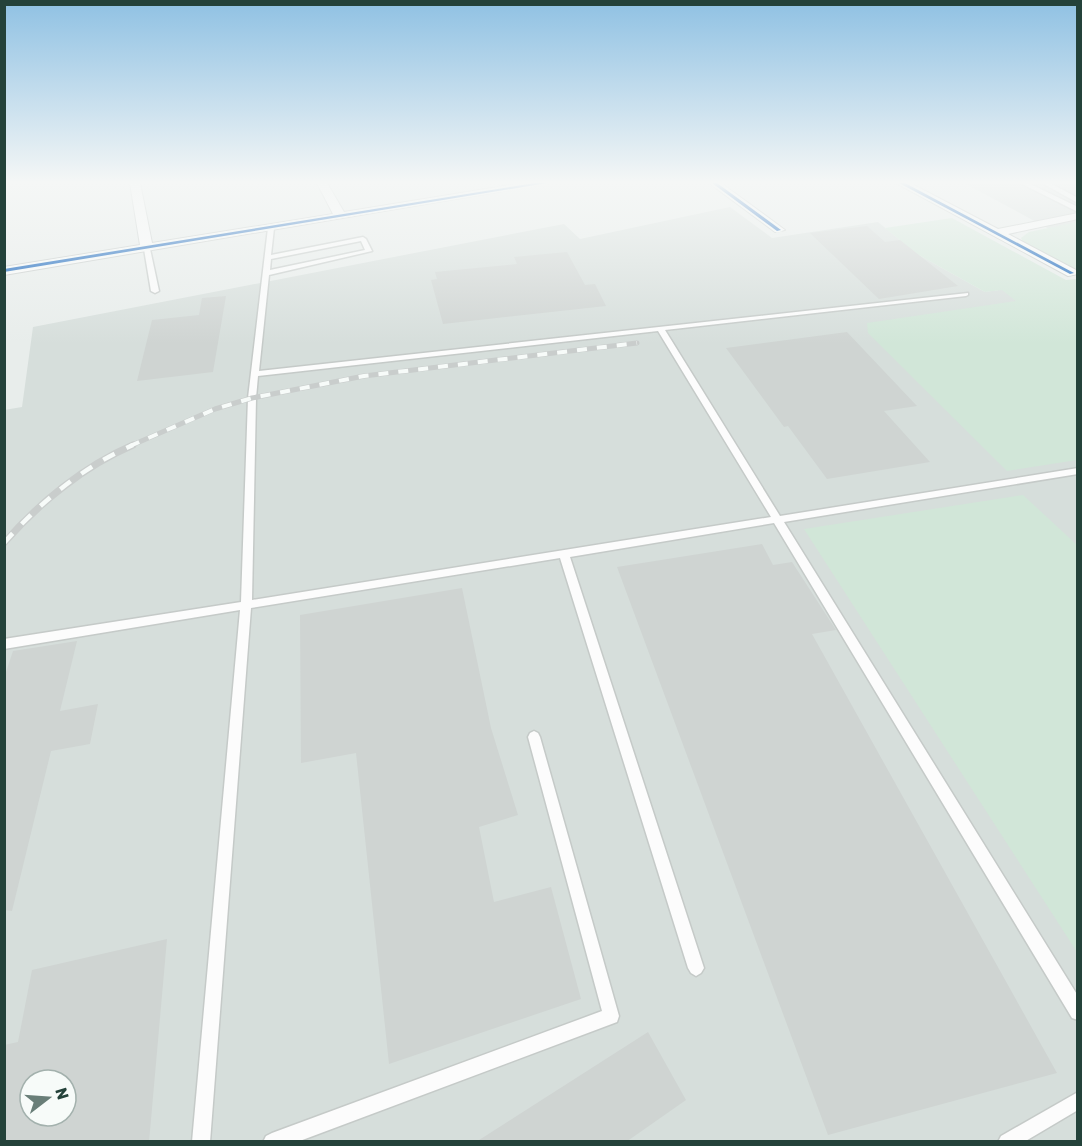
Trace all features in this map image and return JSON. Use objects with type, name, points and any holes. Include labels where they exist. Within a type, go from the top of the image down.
[{"type":"street","points":[[145,236],[147,249]]},
{"type":"street","points":[[4,272],[221,236]]},
{"type":"street","points":[[1004,236],[1072,273]]},
{"type":"lane","points":[[201,1142],[246,607],[252,398],[270,236]]},
{"type":"lane","points":[[267,273],[369,251],[363,239],[269,258]]},
{"type":"lane","points":[[147,249],[155,291]]},
{"type":"lane","points":[[255,374],[966,294]]},
{"type":"lane","points":[[661,329],[1077,1012]]},
{"type":"lane","points":[[4,644],[246,607],[1077,471]]},
{"type":"lane","points":[[564,555],[696,968]]},
{"type":"lane","points":[[272,1142],[611,1016],[534,737]]},
{"type":"lane","points":[[1007,1142],[1077,1100]]},
{"type":"shaded area","points":[[500,236],[577,236],[580,239],[592,236],[896,236],[917,254],[985,292],[1077,279],[1077,1141],[5,1141],[4,410],[22,407],[33,327]]},
{"type":"shaded area","points":[[1063,236],[1077,236],[1077,244]]},
{"type":"green space","points":[[895,236],[986,236],[1066,280],[1077,279],[1077,460],[1007,471],[868,333],[867,323],[1016,301],[1002,290],[985,292],[917,254]]},
{"type":"green space","points":[[1077,236],[1077,272],[1023,242],[1021,238]]},
{"type":"green space","points":[[1023,495],[1077,545],[1077,952],[804,529]]},
{"type":"building","points":[[814,236],[879,236],[885,242],[900,240],[958,286],[879,299]]},
{"type":"building","points":[[567,252],[585,285],[595,284],[606,306],[443,324],[431,280],[437,279],[435,272],[517,264],[514,257]]},
{"type":"building","points":[[226,296],[213,372],[137,381],[152,320],[199,315],[202,298]]},
{"type":"building","points":[[847,332],[917,406],[884,411],[930,462],[827,479],[788,426],[784,427],[726,348]]},
{"type":"building","points":[[762,544],[773,565],[792,562],[836,630],[812,634],[1057,1073],[828,1135],[617,567]]},
{"type":"building","points":[[462,588],[491,728],[518,815],[479,827],[494,902],[551,887],[581,999],[389,1064],[356,753],[301,763],[300,615]]},
{"type":"building","points":[[77,641],[60,711],[98,704],[90,744],[51,751],[12,911],[4,910],[4,678],[13,651]]},
{"type":"building","points":[[167,939],[149,1142],[4,1142],[4,1045],[18,1042],[32,970]]},
{"type":"building","points":[[648,1032],[686,1100],[626,1142],[476,1142]]},
{"type":"railway","points":[[130,446],[215,409],[252,398],[364,376],[637,343]]},
{"type":"railway","points":[[4,543],[63,487],[97,464],[133,445]]},
{"type":"cycle path","points":[[4,271],[216,236]]},
{"type":"cycle path","points":[[1003,236],[1072,273]]}]
